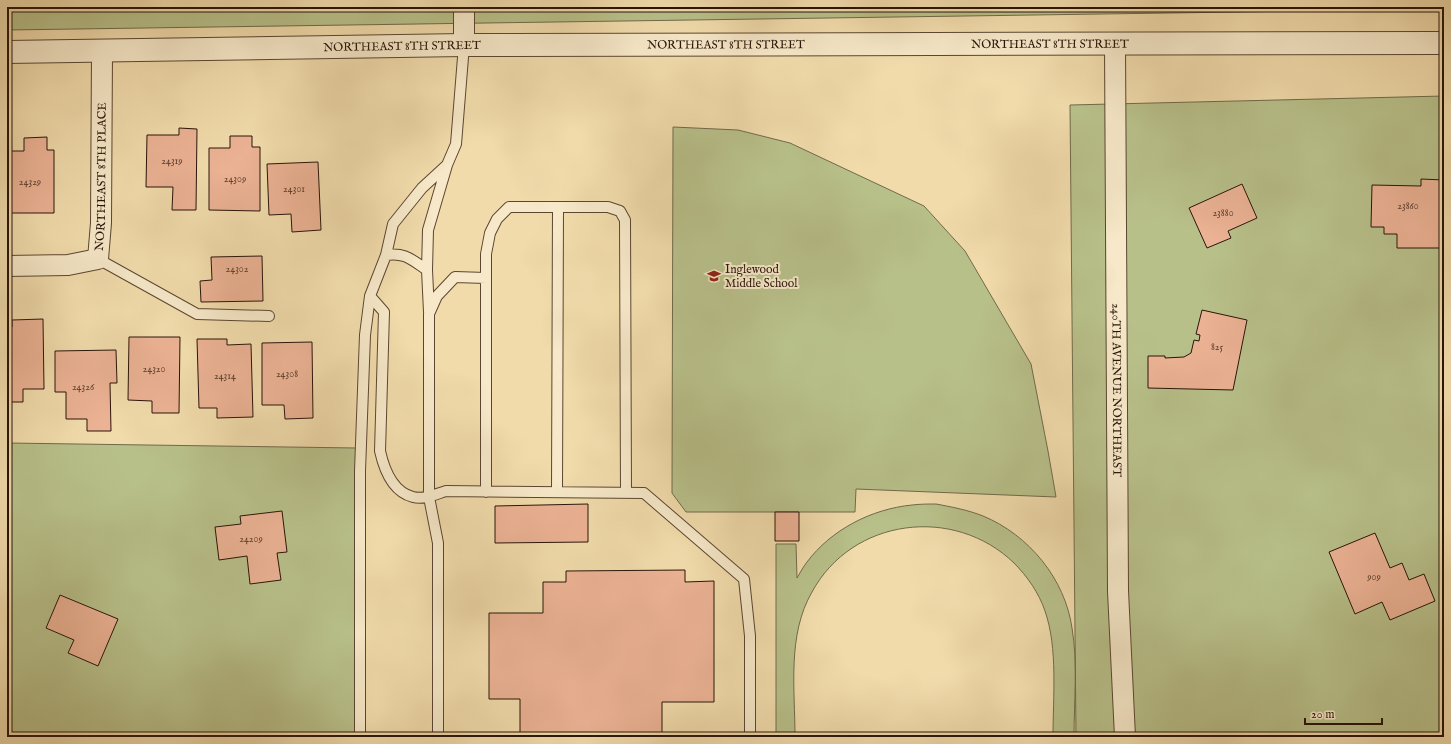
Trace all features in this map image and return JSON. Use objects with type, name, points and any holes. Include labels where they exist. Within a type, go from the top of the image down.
[{"type":"street","points":[[464,7],[464,45]]},
{"type":"street","name":"NORTHEAST 8TH STREET","points":[[7,52],[464,45],[1444,43]]},
{"type":"street","name":"240TH AVENUE NORTHEAST","points":[[1115,44],[1118,591],[1125,737]]},
{"type":"street","name":"NORTHEAST 8TH PLACE","points":[[7,266],[68,265],[98,259],[101,216],[102,50]]},
{"type":"lane","points":[[438,737],[438,544],[429,497],[428,230],[447,165],[456,144],[464,45]]},
{"type":"lane","points":[[360,737],[360,471],[365,335],[370,296],[386,255],[393,224],[422,188],[447,165]]},
{"type":"lane","points":[[486,492],[486,254],[490,233],[496,219],[509,207],[608,207],[620,211],[625,220],[626,493]]},
{"type":"lane","points":[[557,492],[558,207]]},
{"type":"lane","points":[[386,255],[397,254],[409,257],[427,270]]},
{"type":"lane","points":[[98,259],[197,314],[269,316]]},
{"type":"lane","points":[[429,314],[438,296],[455,277],[486,278]]},
{"type":"lane","points":[[370,296],[384,312],[380,451],[383,466],[393,482],[402,492],[414,497],[429,497],[446,491],[644,493],[744,579],[750,636],[750,737]]},
{"type":"green space","points":[[7,7],[1444,7],[1444,9],[7,30]]},
{"type":"green space","points":[[1444,96],[1444,737],[1076,737],[1070,105]]},
{"type":"green space","points":[[673,127],[738,130],[790,143],[924,206],[965,251],[1031,364],[1056,497],[856,489],[855,512],[686,512],[672,493]]},
{"type":"green space","points":[[7,443],[357,448],[357,737],[7,737]]},
{"type":"green space","points":[[936,504],[972,512],[1000,524],[1030,547],[1053,576],[1062,592],[1068,610],[1074,641],[1074,737],[1053,737],[1054,673],[1052,641],[1045,611],[1032,585],[1014,563],[990,545],[963,533],[934,527],[906,528],[878,535],[852,548],[830,567],[812,592],[804,609],[799,626],[794,663],[795,737],[776,737],[776,544],[796,544],[797,578],[806,564],[828,540],[853,523],[867,516],[897,507]]},
{"type":"building","points":[[179,128],[197,129],[196,210],[172,210],[173,187],[146,187],[147,135],[179,135]]},
{"type":"building","points":[[230,136],[252,136],[252,147],[260,147],[260,211],[209,210],[209,148],[230,148]]},
{"type":"building","points":[[47,137],[47,150],[54,150],[54,213],[7,213],[7,151],[24,151],[24,138]]},
{"type":"building","points":[[318,162],[321,230],[292,232],[291,214],[269,215],[267,164]]},
{"type":"building","points":[[1421,179],[1444,180],[1444,248],[1397,248],[1397,234],[1384,234],[1384,227],[1371,227],[1372,185],[1421,186]]},
{"type":"building","points":[[1242,184],[1257,218],[1228,231],[1231,238],[1207,248],[1189,208]]},
{"type":"building","points":[[262,256],[263,301],[201,302],[200,281],[212,280],[211,257]]},
{"type":"building","points":[[1202,310],[1247,320],[1233,390],[1148,388],[1148,356],[1165,356],[1165,358],[1184,357],[1191,353],[1194,340],[1199,341],[1200,335],[1196,334]]},
{"type":"building","points":[[43,319],[44,389],[23,389],[23,402],[7,402],[7,327],[12,327],[12,320]]},
{"type":"building","points":[[129,337],[180,337],[179,413],[152,413],[152,401],[128,400]]},
{"type":"building","points":[[197,339],[227,339],[227,345],[251,344],[253,417],[217,418],[217,408],[199,408]]},
{"type":"building","points":[[312,342],[313,418],[285,419],[284,405],[262,405],[262,343]]},
{"type":"building","points":[[116,350],[117,383],[110,383],[111,431],[87,431],[87,419],[66,419],[66,392],[55,392],[55,351]]},
{"type":"building","points":[[588,504],[588,542],[495,543],[495,506]]},
{"type":"building","points":[[282,511],[287,552],[277,553],[281,580],[250,584],[247,556],[219,560],[215,527],[241,524],[240,516]]},
{"type":"building","points":[[775,512],[799,512],[799,541],[775,541]]},
{"type":"building","points":[[1375,533],[1390,568],[1402,563],[1409,580],[1424,574],[1435,601],[1390,620],[1382,602],[1355,614],[1329,552]]},
{"type":"building","points":[[685,570],[685,582],[714,581],[714,702],[662,702],[662,737],[520,737],[520,699],[489,699],[489,613],[543,613],[543,582],[566,582],[566,571]]},
{"type":"building","points":[[60,595],[118,619],[98,666],[68,653],[74,640],[46,628]]},
{"type":"place","name":"Inglewood Middle School","points":[[714,276]]}]
